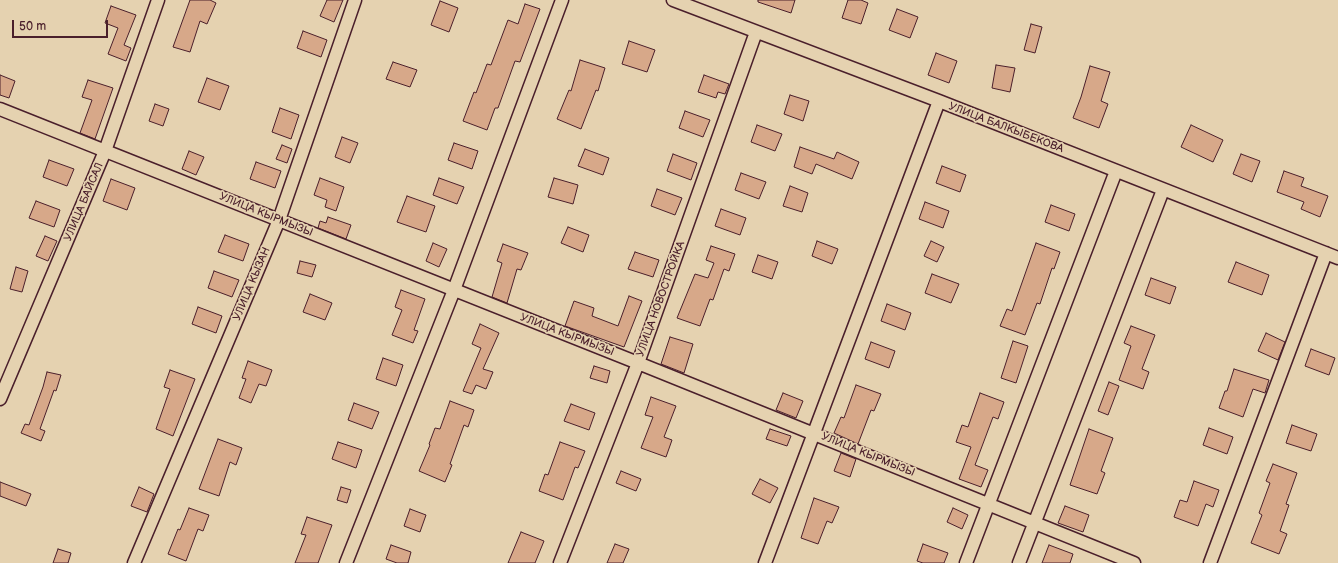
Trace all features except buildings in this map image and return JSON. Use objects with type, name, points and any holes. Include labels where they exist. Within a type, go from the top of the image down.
[{"type":"street","name":"УЛИЦА БАЙСАЛ","points":[[0,399],[105,152],[158,0]]},
{"type":"street","name":"УЛИЦА КЫЗАН","points":[[134,563],[279,220],[355,0]]},
{"type":"street","points":[[346,563],[454,290],[562,0]]},
{"type":"street","name":"УЛИЦА БАЛКЫБЕКОВА","points":[[673,0],[939,101],[1338,258]]},
{"type":"street","name":"УЛИЦА НОВОСТРОЙКА","points":[[560,563],[638,363],[756,32]]},
{"type":"street","points":[[765,563],[939,101]]},
{"type":"street","name":"УЛИЦА КЫРМЫЗЫ","points":[[0,109],[638,363],[1134,563]]},
{"type":"street","points":[[966,563],[1116,171]]},
{"type":"street","points":[[1019,563],[1163,190]]},
{"type":"street","points":[[1210,563],[1326,253]]}]
